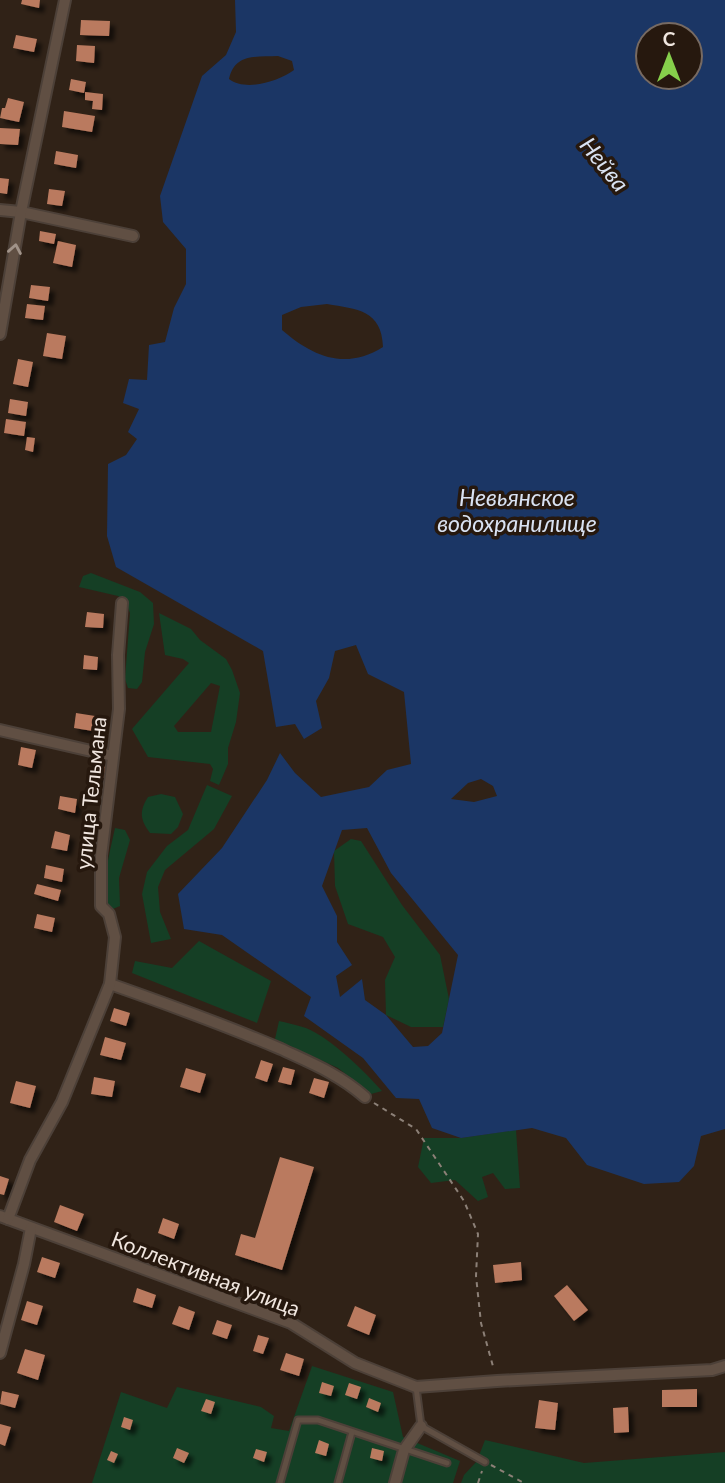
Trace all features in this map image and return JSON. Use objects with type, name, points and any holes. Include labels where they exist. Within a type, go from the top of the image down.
[{"type":"street","points":[[0,334],[21,212],[65,0]]},
{"type":"street","points":[[0,210],[133,236]]},
{"type":"street","name":"улица Тельмана","points":[[4,1218],[30,1160],[62,1102],[110,984],[115,937],[108,914],[102,906],[100,856],[119,709],[118,656],[122,603]]},
{"type":"street","points":[[0,730],[113,756]]},
{"type":"street","points":[[110,984],[237,1030],[326,1069],[346,1080],[365,1097]]},
{"type":"street","name":"Коллективная улица","points":[[4,1218],[291,1323],[355,1363],[416,1387],[712,1370],[725,1366]]},
{"type":"street","points":[[0,1353],[31,1228]]},
{"type":"street","points":[[395,1483],[404,1450],[421,1426]]},
{"type":"lane","points":[[416,1387],[421,1426],[485,1462]]},
{"type":"lane","points":[[280,1483],[298,1420],[318,1420],[447,1462]]},
{"type":"lane","points":[[338,1483],[352,1432]]},
{"type":"path","points":[[365,1097],[416,1129],[464,1201],[478,1234],[476,1276],[481,1323],[497,1381]]},
{"type":"path","points":[[478,1483],[485,1462],[524,1483]]},
{"type":"green space","points":[[91,573],[140,592],[153,603],[154,624],[145,652],[142,682],[137,689],[128,688],[125,679],[130,613],[126,602],[118,596],[79,587],[83,576]]},
{"type":"green space","points":[[159,613],[191,629],[200,640],[226,659],[232,670],[240,693],[236,722],[228,748],[228,764],[219,785],[210,781],[213,769],[210,764],[148,757],[132,729],[189,663],[165,655]],"holes":[[[211,683],[220,686],[211,732],[178,732],[174,726]]]},
{"type":"green space","points":[[207,785],[232,796],[214,829],[165,870],[158,887],[160,912],[171,939],[151,943],[142,894],[147,872],[167,846],[188,830]]},
{"type":"green space","points":[[161,794],[175,797],[183,814],[178,827],[171,834],[150,833],[143,820],[142,811],[148,797]]},
{"type":"green space","points":[[115,828],[125,830],[130,840],[119,878],[120,906],[108,911],[106,880]]},
{"type":"green space","points":[[351,839],[361,841],[402,905],[440,955],[449,999],[443,1027],[411,1027],[386,1015],[385,980],[395,957],[383,937],[348,924],[335,886],[334,851]]},
{"type":"green space","points":[[199,941],[271,981],[257,1023],[132,973],[135,961],[172,968]]},
{"type":"green space","points":[[279,1021],[316,1033],[336,1047],[382,1091],[371,1094],[338,1068],[275,1039]]},
{"type":"green space","points":[[516,1130],[520,1188],[505,1189],[493,1173],[482,1177],[488,1197],[478,1201],[455,1180],[431,1183],[418,1167],[424,1138],[461,1138]]},
{"type":"green space","points":[[312,1366],[393,1392],[403,1437],[460,1461],[453,1483],[92,1483],[121,1392],[167,1408],[177,1387],[261,1407],[274,1416],[271,1428],[289,1431]]},
{"type":"green space","points":[[485,1440],[584,1463],[725,1452],[725,1483],[461,1483],[464,1475],[477,1461]]},
{"type":"water","name":"Невьянское водохранилище","points":[[235,0],[725,0],[725,1129],[701,1136],[694,1166],[679,1182],[644,1184],[587,1165],[566,1138],[532,1128],[461,1138],[432,1128],[419,1099],[396,1098],[363,1058],[304,1016],[311,997],[222,935],[184,929],[178,894],[222,848],[267,780],[280,753],[295,773],[321,797],[369,787],[387,770],[411,764],[404,692],[368,674],[356,645],[335,651],[329,678],[316,701],[322,728],[304,739],[295,724],[276,727],[263,651],[116,567],[107,536],[108,464],[126,455],[137,439],[128,432],[139,409],[123,403],[129,379],[147,380],[149,345],[165,342],[174,308],[186,284],[186,249],[163,222],[160,196],[202,76],[226,55],[236,32]],"holes":[[[278,56],[292,61],[294,70],[262,84],[244,85],[229,79],[236,65],[247,58]],[[327,304],[358,310],[373,318],[382,335],[383,347],[355,358],[330,357],[305,347],[282,330],[282,315],[301,307]],[[481,779],[493,786],[497,796],[474,802],[451,799],[468,783]],[[367,828],[391,873],[458,955],[442,1033],[428,1046],[413,1047],[386,1015],[365,1000],[362,979],[340,997],[336,976],[352,965],[337,942],[337,916],[322,886],[342,830]]]},
{"type":"building","points":[[22,0],[40,0],[39,8],[21,4]]},
{"type":"building","points":[[81,20],[110,21],[109,36],[80,35]]},
{"type":"building","points":[[16,35],[37,39],[34,52],[13,48]]},
{"type":"building","points":[[77,45],[95,46],[94,63],[76,61]]},
{"type":"building","points":[[71,79],[86,82],[84,93],[69,90]]},
{"type":"building","points":[[85,92],[103,94],[102,110],[92,109],[93,101],[85,100]]},
{"type":"building","points":[[8,98],[24,102],[19,122],[0,118]]},
{"type":"building","points":[[64,111],[95,116],[92,132],[62,127]]},
{"type":"building","points":[[0,128],[20,129],[18,145],[0,144]]},
{"type":"building","points":[[56,151],[78,155],[76,168],[54,164]]},
{"type":"building","points":[[0,178],[9,179],[7,194],[0,193]]},
{"type":"building","points":[[49,189],[65,191],[62,206],[47,204]]},
{"type":"building","points":[[40,231],[56,234],[54,244],[39,241]]},
{"type":"building","points":[[58,241],[76,245],[72,267],[53,263]]},
{"type":"building","points":[[31,285],[50,287],[48,301],[29,298]]},
{"type":"building","points":[[27,304],[45,306],[43,320],[25,318]]},
{"type":"building","points":[[47,333],[66,336],[62,359],[43,356]]},
{"type":"building","points":[[18,359],[33,362],[28,387],[13,384]]},
{"type":"building","points":[[10,399],[28,402],[26,416],[8,413]]},
{"type":"building","points":[[6,419],[26,422],[24,436],[4,433]]},
{"type":"building","points":[[27,437],[35,438],[33,452],[25,450]]},
{"type":"building","points":[[87,612],[104,614],[103,628],[85,627]]},
{"type":"building","points":[[84,655],[98,657],[97,670],[83,669]]},
{"type":"building","points":[[76,713],[95,716],[93,731],[74,728]]},
{"type":"building","points":[[21,747],[36,750],[32,768],[18,765]]},
{"type":"building","points":[[93,765],[106,767],[104,778],[91,776]]},
{"type":"building","points":[[60,796],[77,799],[75,813],[58,809]]},
{"type":"building","points":[[55,831],[70,835],[67,851],[51,848]]},
{"type":"building","points":[[46,865],[64,869],[62,882],[44,878]]},
{"type":"building","points":[[37,884],[61,890],[58,901],[34,894]]},
{"type":"building","points":[[37,914],[55,918],[52,932],[34,928]]},
{"type":"building","points":[[114,1008],[130,1013],[126,1026],[110,1021]]},
{"type":"building","points":[[105,1037],[126,1043],[121,1060],[100,1055]]},
{"type":"building","points":[[261,1060],[273,1064],[267,1082],[255,1078]]},
{"type":"building","points":[[283,1067],[295,1070],[291,1085],[278,1082]]},
{"type":"building","points":[[186,1068],[206,1074],[200,1093],[180,1087]]},
{"type":"building","points":[[94,1077],[115,1081],[112,1097],[91,1094]]},
{"type":"building","points":[[314,1078],[329,1082],[324,1098],[309,1093]]},
{"type":"building","points":[[16,1081],[36,1086],[30,1108],[10,1103]]},
{"type":"building","points":[[280,1157],[314,1167],[282,1270],[235,1255],[241,1234],[255,1238]]},
{"type":"building","points":[[0,1176],[9,1179],[4,1195],[0,1194]]},
{"type":"building","points":[[60,1205],[84,1214],[77,1231],[54,1222]]},
{"type":"building","points":[[163,1218],[179,1224],[174,1239],[158,1233]]},
{"type":"building","points":[[42,1257],[60,1263],[55,1278],[37,1272]]},
{"type":"building","points":[[521,1262],[522,1280],[495,1283],[493,1265]]},
{"type":"building","points":[[567,1285],[588,1310],[574,1321],[554,1296]]},
{"type":"building","points":[[137,1288],[156,1295],[152,1308],[133,1302]]},
{"type":"building","points":[[27,1301],[43,1306],[37,1325],[21,1320]]},
{"type":"building","points":[[179,1306],[195,1312],[189,1330],[172,1324]]},
{"type":"building","points":[[355,1306],[376,1315],[369,1335],[347,1326]]},
{"type":"building","points":[[217,1320],[232,1325],[227,1339],[212,1334]]},
{"type":"building","points":[[258,1335],[269,1338],[263,1354],[253,1351]]},
{"type":"building","points":[[25,1349],[45,1355],[38,1380],[17,1373]]},
{"type":"building","points":[[286,1353],[304,1359],[299,1376],[280,1370]]},
{"type":"building","points":[[322,1382],[334,1386],[331,1396],[319,1393]]},
{"type":"building","points":[[349,1383],[361,1387],[357,1399],[345,1395]]},
{"type":"building","points":[[697,1389],[697,1407],[662,1407],[662,1390]]},
{"type":"building","points":[[2,1391],[19,1395],[15,1408],[0,1404]]},
{"type":"building","points":[[369,1398],[381,1403],[378,1412],[366,1407]]},
{"type":"building","points":[[206,1399],[215,1402],[211,1414],[201,1411]]},
{"type":"building","points":[[539,1400],[558,1403],[555,1430],[535,1428]]},
{"type":"building","points":[[628,1407],[629,1432],[614,1433],[613,1408]]},
{"type":"building","points":[[124,1417],[133,1420],[130,1430],[121,1427]]},
{"type":"building","points":[[0,1424],[11,1427],[5,1446],[0,1444]]},
{"type":"building","points":[[319,1440],[329,1444],[326,1456],[315,1453]]},
{"type":"building","points":[[177,1448],[189,1453],[184,1463],[173,1458]]},
{"type":"building","points":[[372,1448],[384,1451],[382,1461],[370,1458]]},
{"type":"building","points":[[256,1449],[267,1452],[264,1462],[253,1458]]},
{"type":"building","points":[[111,1451],[118,1454],[114,1463],[107,1460]]},
{"type":"water label","name":"Нейва","points":[[605,164]]}]
